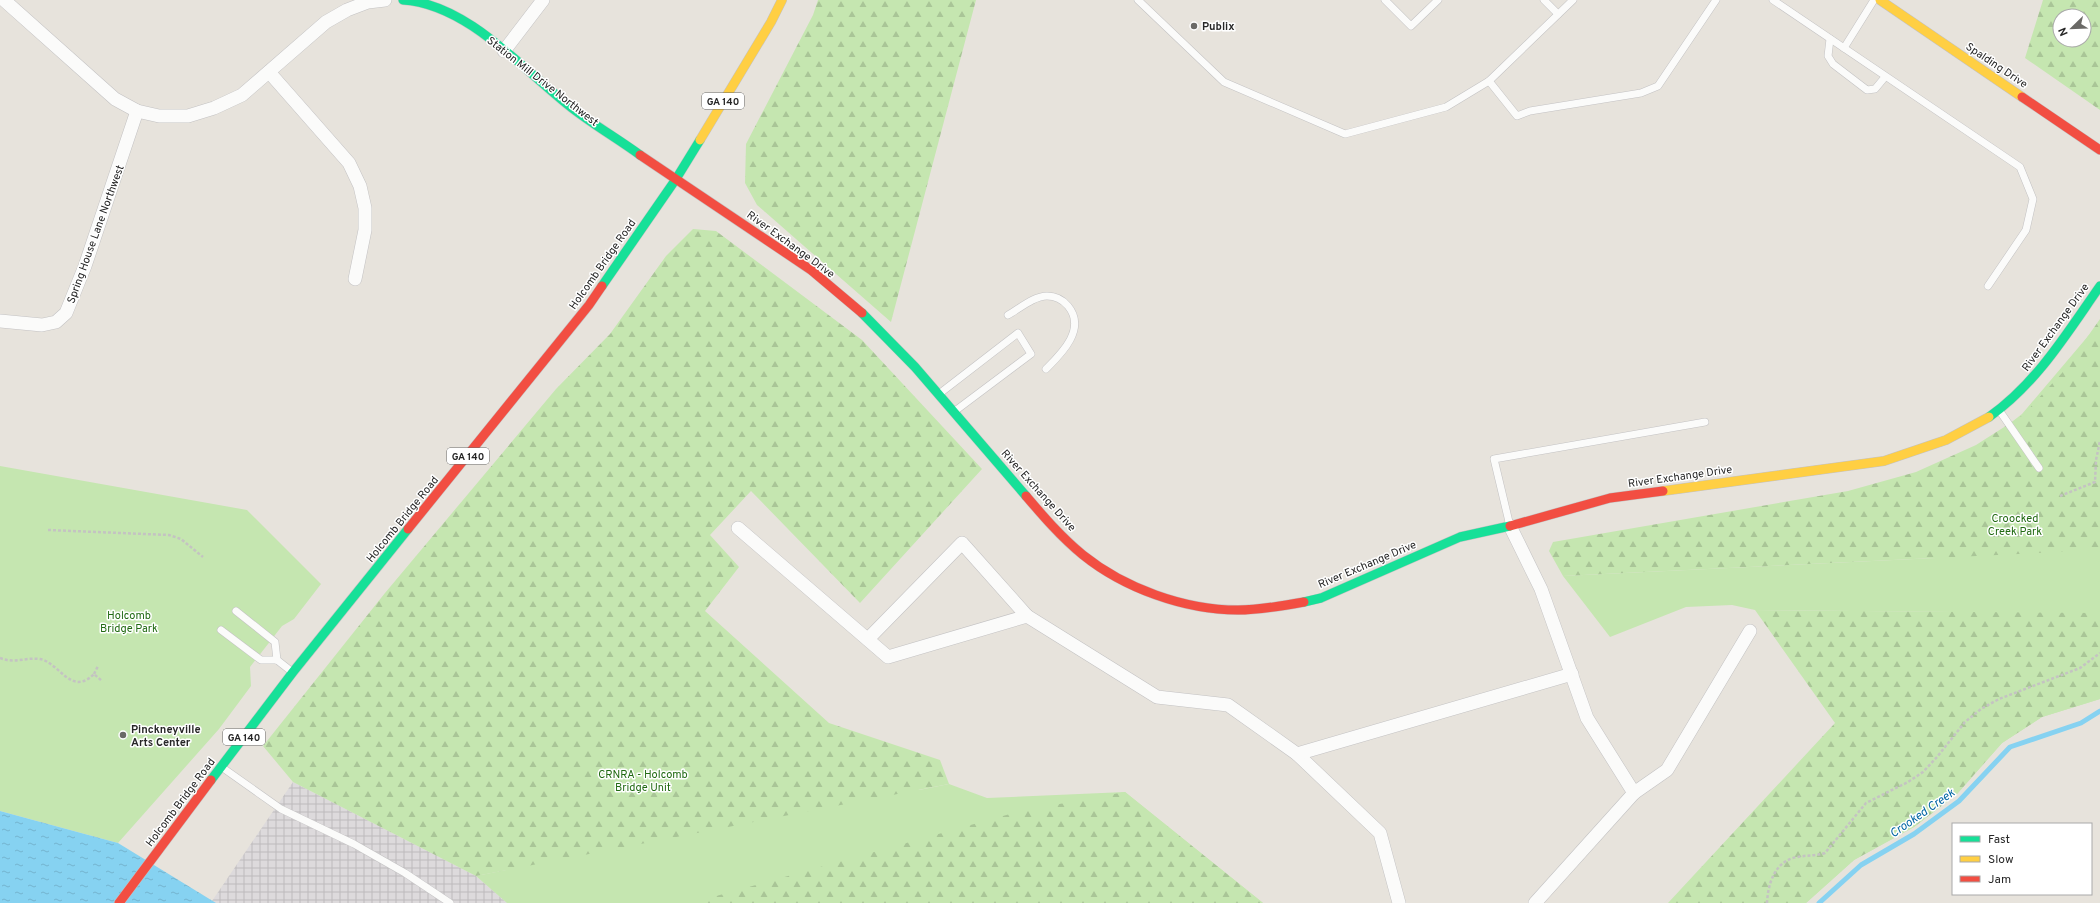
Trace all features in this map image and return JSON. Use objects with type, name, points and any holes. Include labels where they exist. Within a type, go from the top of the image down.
[{"type":"street","points":[[4,0],[116,99],[137,111],[159,116],[188,116],[214,108],[242,95],[326,22],[347,10],[368,2],[385,0]]},
{"type":"street","name":"Station Mill Drive Northwest","points":[[403,0],[418,1],[445,10],[472,25],[573,108],[676,179]]},
{"type":"street","points":[[504,51],[543,0]]},
{"type":"street","name":"Holcomb Bridge Road","points":[[119,903],[293,672],[589,305],[676,179],[771,22],[782,0]]},
{"type":"street","name":"Spalding Drive","points":[[1880,0],[2100,150]]},
{"type":"street","points":[[269,72],[349,163],[360,186],[365,208],[365,230],[355,279]]},
{"type":"street","name":"Spring House Lane Northwest","points":[[0,321],[42,325],[56,322],[66,313],[85,266],[137,111]]},
{"type":"street","name":"River Exchange Drive","points":[[676,179],[811,270],[872,322],[916,366],[1051,525],[1083,555],[1117,577],[1154,594],[1193,605],[1237,610],[1278,607],[1322,598],[1460,537],[1510,526],[1610,498],[1884,461],[1915,454],[1944,443],[1972,429],[1999,410],[2034,378],[2100,286]]},
{"type":"street","points":[[1510,526],[1542,589],[1586,718],[1634,793]]},
{"type":"street","points":[[738,528],[888,657],[1027,616]]},
{"type":"street","points":[[868,639],[962,543],[1027,616],[1157,697],[1228,705],[1297,754],[1380,833],[1399,903]]},
{"type":"street","points":[[1534,903],[1634,793],[1667,770],[1750,631]]},
{"type":"street","points":[[1297,754],[1572,674]]},
{"type":"lane","points":[[1138,0],[1224,82],[1345,134],[1446,108],[1489,81],[1573,0]]},
{"type":"lane","points":[[1385,0],[1412,26],[1438,0]]},
{"type":"lane","points":[[1544,0],[1558,14]]},
{"type":"lane","points":[[1489,81],[1517,116],[1530,111],[1641,93],[1658,86],[1716,0]]},
{"type":"lane","points":[[1773,0],[2020,167],[2033,199],[2026,230],[1988,286]]},
{"type":"lane","points":[[1844,48],[1874,0]]},
{"type":"lane","points":[[1830,39],[1828,56],[1833,64],[1867,90],[1875,89],[1886,77]]},
{"type":"lane","points":[[1008,315],[1028,303],[1046,296],[1062,299],[1073,312],[1074,333],[1063,352],[1046,369]]},
{"type":"lane","points":[[939,394],[1018,333],[1031,354],[954,412]]},
{"type":"lane","points":[[1999,410],[2039,468]]},
{"type":"lane","points":[[1510,526],[1494,459],[1705,422]]},
{"type":"lane","points":[[236,611],[275,642],[276,660]]},
{"type":"lane","points":[[221,630],[261,660],[276,660],[293,672]]},
{"type":"lane","points":[[222,767],[281,809],[320,826],[354,844],[405,873],[450,903]]},
{"type":"path","points":[[2060,496],[2095,482],[2096,460],[2100,441]]},
{"type":"path","points":[[48,530],[169,535],[181,539],[204,557]]},
{"type":"path","points":[[1767,903],[1770,882],[1783,862],[1797,857],[1825,853],[1866,803],[1908,782],[1923,772],[1965,722],[1999,699],[2080,668],[2100,652]]},
{"type":"path","points":[[0,658],[8,662],[41,659],[70,679],[78,682],[88,680],[94,674],[98,666]]},
{"type":"path","points":[[94,674],[102,681]]},
{"type":"shaded area","points":[[293,782],[476,876],[507,903],[215,903],[212,901]]},
{"type":"green space","points":[[818,0],[976,0],[891,322],[757,205],[745,183],[746,144],[813,15]]},
{"type":"green space","points":[[2043,0],[2100,0],[2100,110],[2025,58]]},
{"type":"green space","points":[[693,229],[716,231],[862,340],[982,469],[860,603],[751,491],[710,535],[739,567],[705,611],[829,723],[940,760],[949,784],[476,876],[293,782],[263,746],[385,593],[556,389],[610,334],[666,256]]},
{"type":"green space","points":[[2100,319],[2100,550],[1563,576],[1549,551],[1553,542],[1848,491],[1916,472],[1976,445],[2023,415],[2062,373]]},
{"type":"green space","name":"Croocked Creek Park","points":[[2100,322],[2100,699],[2042,717],[2002,743],[1957,794],[1914,827],[1854,860],[1806,903],[1952,612],[1755,610],[1732,605],[1686,607],[1610,637],[1563,576],[1935,558],[1986,442],[2022,414]]},
{"type":"green space","name":"Holcomb Bridge Park","points":[[0,466],[247,510],[321,584],[294,619],[282,626],[250,667],[251,686],[219,729],[118,843],[0,811]]},
{"type":"green space","points":[[1755,610],[2100,613],[2100,699],[2042,717],[2002,743],[1957,794],[1914,827],[1854,860],[1806,903],[1668,903],[1835,723]]},
{"type":"green space","name":"CRNRA - Holcomb Bridge Unit","points":[[666,612],[919,790],[949,784],[987,798],[1125,792],[1263,903],[507,903],[476,876],[506,870]]},
{"type":"green space","points":[[1125,792],[1263,903],[691,903],[1021,811]]},
{"type":"water","points":[[0,811],[118,843],[216,903],[0,903]]},
{"type":"waterway","name":"Crooked Creek","points":[[1819,903],[1861,865],[1914,834],[1959,801],[2010,747],[2081,723],[2100,711]]},
{"type":"traffic: fast","points":[[403,0],[427,4],[450,13],[472,26],[494,41],[572,108],[640,155]]},
{"type":"traffic: fast","points":[[602,286],[676,179],[700,140]]},
{"type":"traffic: fast","points":[[1989,417],[2006,404],[2037,373],[2100,286]]},
{"type":"traffic: fast","points":[[862,313],[915,367],[1026,496]]},
{"type":"traffic: fast","points":[[1304,602],[1321,598],[1460,537],[1510,526]]},
{"type":"traffic: fast","points":[[211,780],[293,672],[408,529]]},
{"type":"traffic: slow","points":[[700,140],[771,22],[782,0]]},
{"type":"traffic: slow","points":[[1880,0],[2022,97]]},
{"type":"traffic: slow","points":[[1663,491],[1884,461],[1946,440],[1989,417]]},
{"type":"traffic: jam","points":[[2022,97],[2100,150]]},
{"type":"traffic: jam","points":[[640,155],[811,270],[862,313]]},
{"type":"traffic: jam","points":[[408,529],[589,305],[602,286]]},
{"type":"traffic: jam","points":[[1510,526],[1610,498],[1663,491]]},
{"type":"traffic: jam","points":[[1026,496],[1060,534],[1083,555],[1117,578],[1156,595],[1197,606],[1238,610],[1263,609],[1304,602]]},
{"type":"traffic: jam","points":[[119,903],[211,780]]},
{"type":"place","name":"Publix","points":[[1194,26]]},
{"type":"place","name":"Pinckneyville Arts Center","points":[[123,735]]}]
